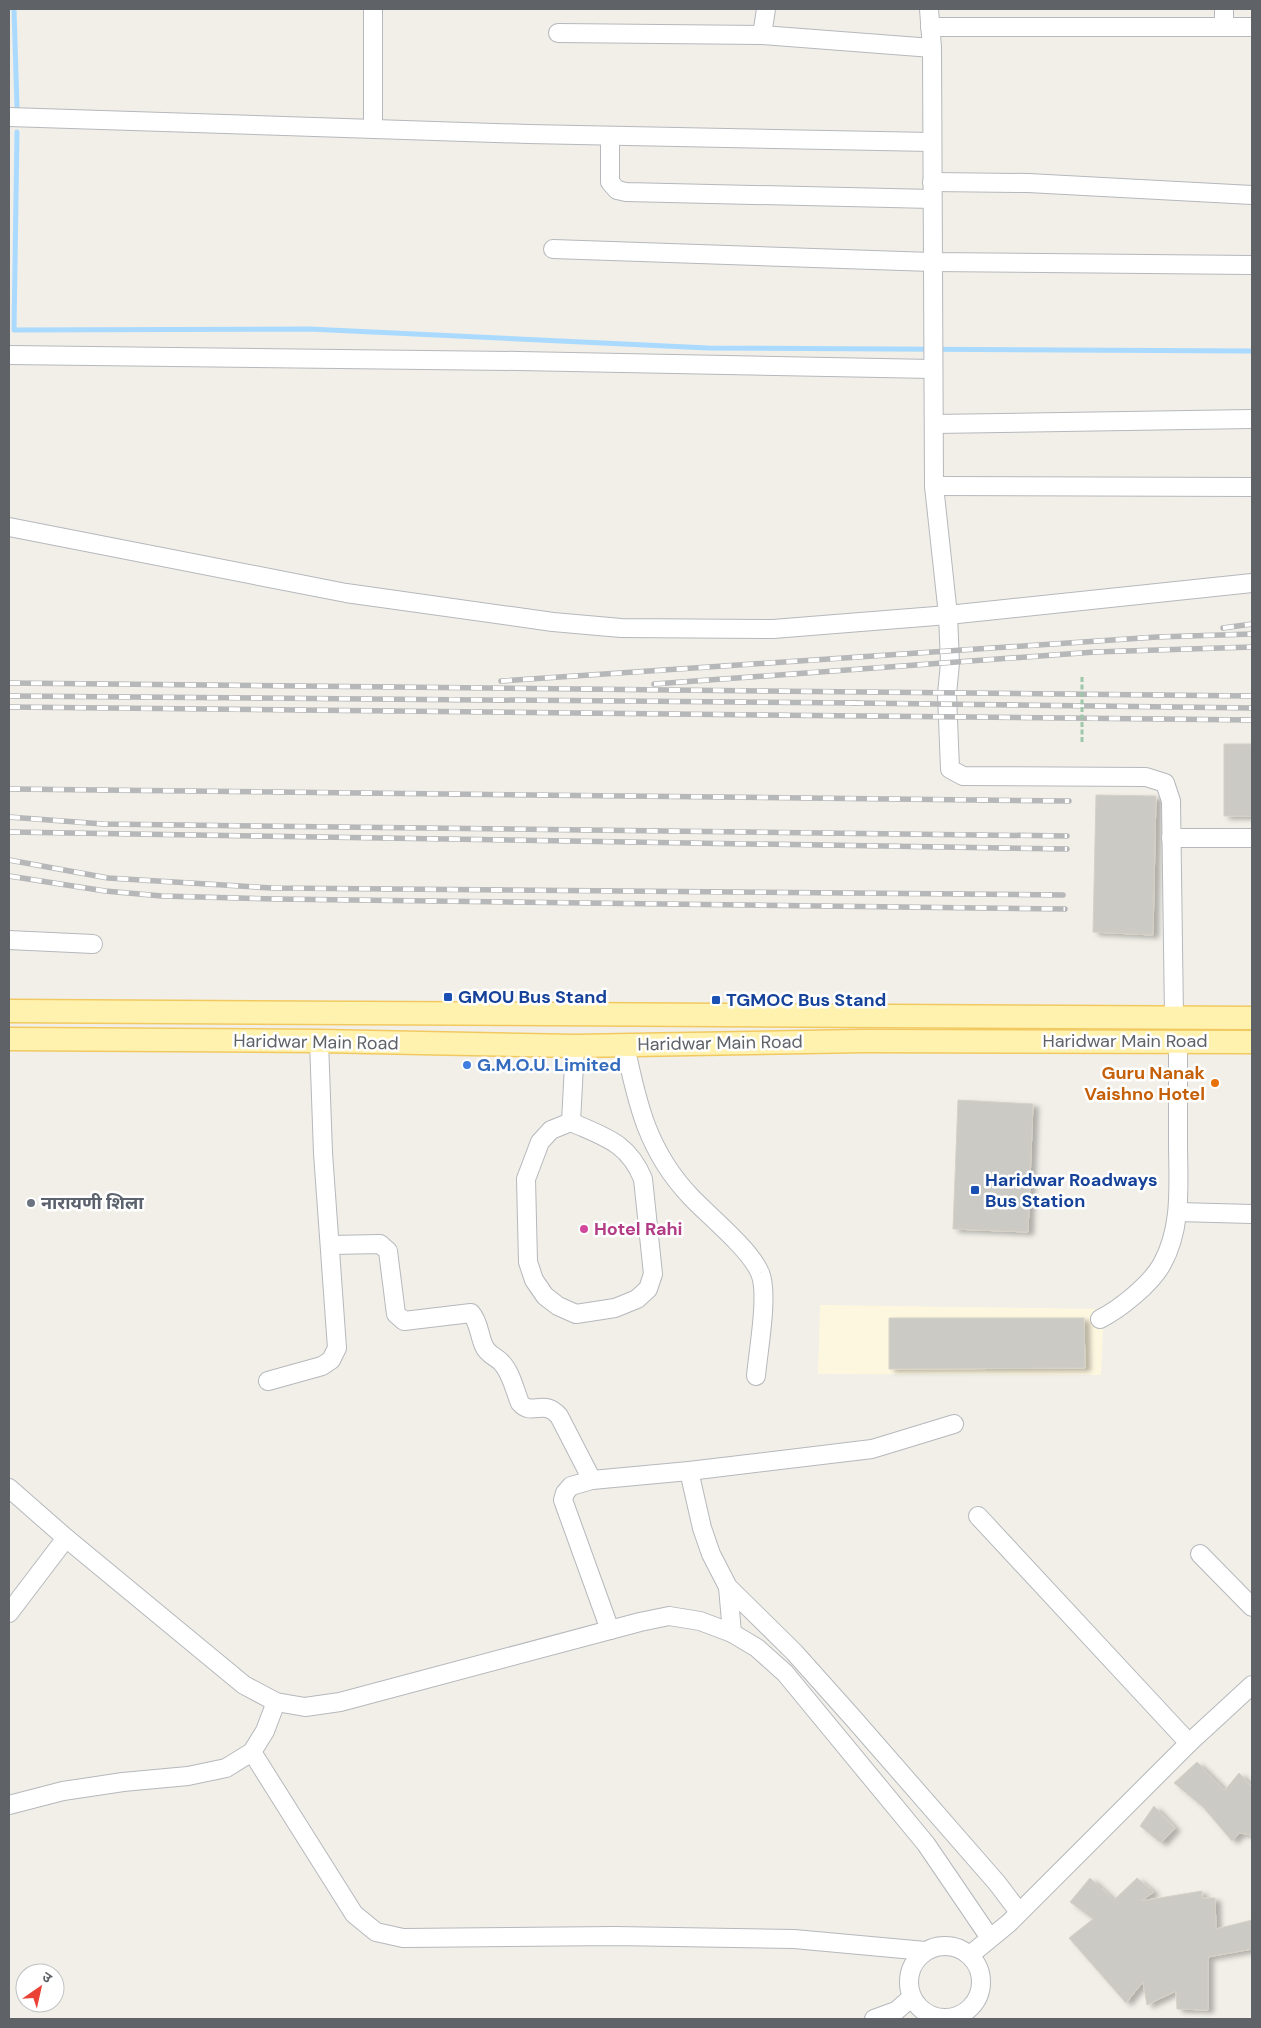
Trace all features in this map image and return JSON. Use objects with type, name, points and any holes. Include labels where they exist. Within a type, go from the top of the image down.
[{"type":"main road","name":"Haridwar Main Road","points":[[9,1011],[1252,1018]]},
{"type":"main road","points":[[231,1012],[231,1040]]},
{"type":"main road","points":[[1086,1041],[1087,1016]]},
{"type":"main road","name":"Haridwar Main Road","points":[[9,1039],[319,1041],[575,1046],[863,1041],[1252,1042]]},
{"type":"street","points":[[373,9],[373,129]]},
{"type":"street","points":[[762,35],[766,9]]},
{"type":"street","points":[[929,9],[932,48],[934,486],[948,615],[950,663],[947,694],[950,769],[963,776],[1146,777],[1166,782],[1171,801],[1174,1017]]},
{"type":"street","points":[[930,27],[1224,17],[1252,27]]},
{"type":"street","points":[[558,34],[762,35],[932,48]]},
{"type":"street","points":[[9,117],[610,136],[931,142]]},
{"type":"street","points":[[610,136],[610,182],[618,190],[626,192],[932,191],[1028,183],[1252,195]]},
{"type":"street","points":[[553,249],[932,262],[1252,266]]},
{"type":"street","points":[[9,355],[519,361],[933,356]]},
{"type":"street","points":[[934,424],[1252,419]]},
{"type":"street","points":[[934,486],[1252,487]]},
{"type":"street","points":[[9,527],[346,593],[553,622],[621,628],[772,629],[948,615],[1252,583]]},
{"type":"street","points":[[1171,838],[1252,838]]},
{"type":"street","points":[[9,940],[93,944]]},
{"type":"street","points":[[268,1381],[322,1366],[331,1360],[337,1348],[323,1153],[319,1041]]},
{"type":"street","points":[[1100,1319],[1116,1311],[1153,1276],[1162,1264],[1178,1212],[1178,1042]]},
{"type":"street","points":[[571,1122],[575,1046]]},
{"type":"street","points":[[625,1046],[637,1105],[650,1138],[666,1167],[689,1195],[750,1258],[760,1274],[763,1292],[756,1376]]},
{"type":"street","points":[[571,1122],[612,1141],[627,1151],[637,1164],[643,1179],[654,1274],[648,1289],[637,1299],[615,1308],[576,1314],[558,1306],[545,1296],[534,1280],[528,1262],[526,1179],[540,1142],[551,1130],[571,1122]]},
{"type":"street","points":[[1178,1212],[1252,1214]]},
{"type":"street","points":[[331,1245],[380,1244],[385,1247],[388,1252],[396,1314],[399,1319],[404,1321],[471,1313],[475,1317],[484,1346],[489,1354],[501,1362],[506,1369],[520,1402],[524,1407],[530,1409],[545,1406],[553,1408],[592,1480]]},
{"type":"street","points":[[610,1630],[563,1500],[565,1492],[571,1486],[592,1480],[689,1471],[872,1449],[954,1424]]},
{"type":"street","points":[[689,1471],[702,1528],[711,1554],[728,1587],[794,1652],[991,1876],[1019,1912]]},
{"type":"street","points":[[9,1488],[66,1538],[244,1685],[276,1702],[305,1707],[340,1702],[668,1616],[700,1621],[732,1633],[756,1648],[785,1673],[926,1844],[990,1938]]},
{"type":"street","points":[[978,1516],[1189,1743]]},
{"type":"street","points":[[9,1613],[66,1538]]},
{"type":"street","points":[[1200,1554],[1252,1607]]},
{"type":"street","points":[[728,1587],[732,1633]]},
{"type":"street","points":[[970,1955],[1019,1912],[1189,1743],[1252,1685]]},
{"type":"street","points":[[9,1805],[63,1791],[122,1782],[188,1776],[226,1768],[252,1752],[265,1731],[276,1702]]},
{"type":"street","points":[[252,1752],[354,1914],[376,1932],[403,1938],[615,1936],[794,1938],[925,1951]]},
{"type":"street","points":[[874,2019],[896,2011],[914,2008],[933,2017],[949,2019],[964,2016],[977,2002],[982,1986],[980,1969],[970,1955],[956,1947],[940,1945],[925,1951],[913,1964],[908,1981],[914,2008]]},
{"type":"path","points":[[1082,677],[1082,744]]},
{"type":"shaded area","points":[[820,1305],[1104,1309],[1101,1375],[818,1374]]},
{"type":"building","points":[[1224,744],[1252,744],[1252,816],[1224,816]]},
{"type":"building","points":[[1096,795],[1156,796],[1153,935],[1093,932]]},
{"type":"building","points":[[958,1100],[1033,1104],[1028,1232],[953,1229]]},
{"type":"building","points":[[889,1318],[1084,1318],[1085,1368],[889,1369]]},
{"type":"building","points":[[1197,1762],[1225,1790],[1239,1773],[1252,1787],[1252,1835],[1240,1833],[1232,1841],[1203,1807],[1174,1783]]},
{"type":"building","points":[[1154,1806],[1175,1828],[1161,1843],[1140,1826]]},
{"type":"building","points":[[1090,1878],[1114,1900],[1137,1878],[1154,1892],[1141,1901],[1202,1891],[1202,1898],[1215,1898],[1216,1929],[1252,1920],[1252,1949],[1208,1957],[1208,2010],[1177,2009],[1176,1991],[1147,2005],[1143,1982],[1126,2003],[1069,1938],[1093,1919],[1070,1902]]},
{"type":"waterway","points":[[14,9],[17,108]]},
{"type":"waterway","points":[[17,132],[14,330],[309,329],[708,348],[1252,351]]},
{"type":"railway","points":[[1223,628],[1252,624]]},
{"type":"railway","points":[[501,681],[1157,637],[1252,634]]},
{"type":"railway","points":[[654,684],[1095,652],[1252,647]]},
{"type":"railway","points":[[9,683],[1252,696]]},
{"type":"railway","points":[[9,696],[859,703]]},
{"type":"railway","points":[[853,703],[1252,708]]},
{"type":"railway","points":[[9,707],[1252,720]]},
{"type":"railway","points":[[9,789],[1069,801]]},
{"type":"railway","points":[[9,817],[103,824],[1067,836]]},
{"type":"railway","points":[[9,832],[1067,849]]},
{"type":"railway","points":[[9,860],[108,878],[272,888],[1063,895]]},
{"type":"railway","points":[[9,876],[105,891],[162,896],[1065,909]]},
{"type":"place","name":"GMOU Bus Stand","points":[[448,997]]},
{"type":"place","name":"TGMOC Bus Stand","points":[[716,1000]]},
{"type":"place","name":"G.M.O.U. Limited","points":[[467,1065]]},
{"type":"place","name":"Guru Nanak Vaishno Hotel","points":[[1215,1083]]},
{"type":"place","name":"Haridwar Roadways Bus Station","points":[[975,1190]]},
{"type":"place","name":"नारायणी शिला","points":[[31,1203]]},
{"type":"place","name":"Hotel Rahi","points":[[584,1229]]}]
